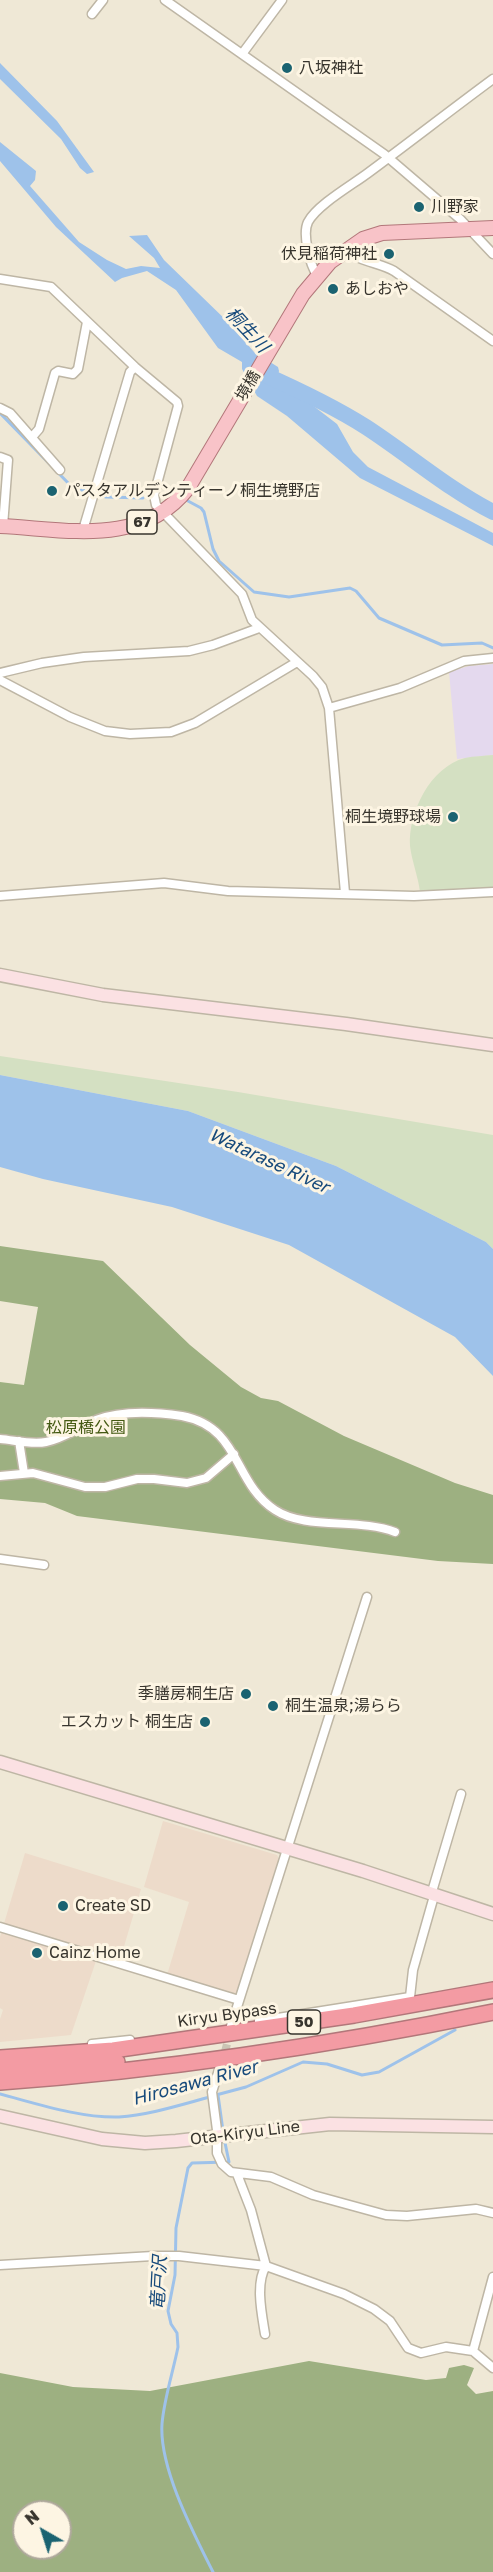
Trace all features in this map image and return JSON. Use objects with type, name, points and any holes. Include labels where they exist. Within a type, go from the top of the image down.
[{"type":"highway","points":[[410,1997],[493,1983]]},
{"type":"highway","name":"Kiryu Bypass","points":[[0,2058],[114,2056],[493,1990]]},
{"type":"highway","name":"Kiryu Bypass","points":[[0,2070],[327,2033],[493,2003]]},
{"type":"highway","name":"50","points":[[0,2082],[75,2077],[493,2012]]},
{"type":"main road","name":"67","points":[[317,275],[330,262],[363,239],[382,233],[493,228]]},
{"type":"main road","name":"境橋","points":[[162,514],[177,502],[188,488],[301,297],[317,275]]},
{"type":"main road","name":"67","points":[[2,526],[125,530],[162,514]]},
{"type":"street","points":[[92,14],[103,0]]},
{"type":"street","points":[[165,0],[389,158],[460,219],[493,254]]},
{"type":"street","points":[[242,54],[282,0]]},
{"type":"street","points":[[317,275],[312,268],[308,252],[306,233],[308,221],[493,79]]},
{"type":"street","points":[[348,250],[355,257],[379,263],[394,271],[493,341]]},
{"type":"street","points":[[0,279],[51,287],[135,367],[177,402],[178,406],[154,495],[156,505],[162,514],[242,594],[252,620],[322,687],[330,708],[345,893]]},
{"type":"street","points":[[32,437],[39,429],[55,373],[58,371],[73,374],[78,369],[87,322]]},
{"type":"street","points":[[83,530],[130,372],[135,367]]},
{"type":"street","points":[[0,408],[10,413],[60,470]]},
{"type":"street","points":[[0,457],[8,459],[2,526]]},
{"type":"street","points":[[0,673],[42,663],[84,657],[189,651],[260,628]]},
{"type":"street","points":[[330,708],[400,688],[465,661],[493,658]]},
{"type":"street","points":[[0,680],[70,717],[105,731],[130,734],[171,732],[195,723],[297,662]]},
{"type":"street","points":[[0,896],[38,891],[164,883],[228,891],[414,896],[493,892]]},
{"type":"street","points":[[0,975],[103,995],[346,1024],[493,1046]]},
{"type":"street","points":[[0,1439],[42,1443],[52,1441],[98,1419],[120,1414],[149,1413],[183,1417],[203,1422],[216,1430],[234,1454],[260,1498],[279,1513],[296,1518],[369,1525],[395,1532]]},
{"type":"street","points":[[19,1441],[24,1473]]},
{"type":"street","points":[[0,1476],[33,1473],[85,1486],[105,1487],[137,1479],[187,1483],[206,1478],[234,1454]]},
{"type":"street","points":[[0,1559],[44,1565]]},
{"type":"street","points":[[231,2026],[367,1597]]},
{"type":"street","points":[[0,1762],[286,1848],[493,1914]]},
{"type":"street","points":[[0,2052],[139,2040],[410,1997],[413,1970],[461,1794]]},
{"type":"street","points":[[0,1927],[239,2000]]},
{"type":"street","points":[[223,2055],[212,2095],[219,2159],[226,2169],[237,2174],[271,2177],[313,2195],[386,2215],[407,2216],[477,2209],[493,2213]]},
{"type":"street","name":"Ota-Kiryu Line","points":[[0,2116],[102,2139],[126,2142],[176,2142],[330,2124],[493,2127]]},
{"type":"street","points":[[237,2174],[257,2228],[266,2266],[262,2272],[261,2289],[265,2334]]},
{"type":"street","points":[[0,2265],[179,2256],[266,2266],[344,2294],[375,2309],[390,2321],[408,2348],[421,2353],[446,2348],[473,2351],[493,2368]]},
{"type":"street","points":[[473,2351],[493,2277]]},
{"type":"shaded area","points":[[493,664],[493,755],[457,759],[449,672],[469,666]]},
{"type":"shaded area","points":[[163,1821],[277,1855],[280,1861],[239,1991],[234,1995],[167,1975],[189,1902],[144,1887]]},
{"type":"shaded area","name":"Cainz Home","points":[[25,1853],[141,1889],[120,1960],[52,1947],[96,1961],[71,2035],[0,2042],[0,2019],[3,2010],[0,2008],[0,1937]]},
{"type":"green space","name":"桐生境野球場","points":[[493,755],[493,887],[420,892],[410,846],[410,833],[417,806],[441,771],[465,758]]},
{"type":"green space","points":[[0,1056],[238,1092],[493,1135],[493,1249],[486,1242],[336,1166],[188,1111],[0,1075]]},
{"type":"green space","name":"松原橋公園","points":[[0,1246],[103,1261],[190,1345],[241,1387],[261,1398],[278,1401],[344,1436],[455,1483],[493,1495],[493,1564],[438,1561],[77,1516],[45,1503],[0,1499],[0,1382],[24,1385],[38,1307],[0,1301]]},
{"type":"green space","points":[[309,2361],[426,2380],[446,2378],[449,2368],[464,2365],[474,2368],[467,2385],[476,2394],[493,2391],[493,2572],[0,2572],[0,2373],[73,2387],[150,2391]]},
{"type":"water","points":[[0,63],[57,121],[94,172],[87,174],[80,168],[61,139],[0,79]]},
{"type":"water","points":[[0,142],[36,171],[35,180],[30,186],[79,242],[126,269],[141,266],[160,268],[154,258],[129,236],[147,235],[164,260],[229,323],[254,352],[278,367],[277,378],[337,424],[353,452],[368,467],[493,533],[493,546],[360,478],[287,416],[257,396],[242,369],[242,362],[218,348],[176,290],[147,271],[115,282],[56,227],[0,161]]},
{"type":"water","name":"Watarase River","points":[[0,1075],[188,1111],[336,1166],[486,1242],[493,1249],[493,1376],[455,1337],[289,1245],[172,1207],[43,1179],[0,1167]]},
{"type":"waterway","name":"桐生川","points":[[263,374],[354,419],[460,493],[493,512]]},
{"type":"waterway","points":[[0,413],[72,487],[106,497],[143,498]]},
{"type":"waterway","points":[[188,501],[204,512],[213,549],[219,561],[254,592],[289,597],[350,588],[356,591],[379,618],[442,645],[482,643],[493,648]]},
{"type":"waterway","name":"Hirosawa River","points":[[216,2095],[246,2087],[303,2062],[327,2064],[362,2075],[379,2072],[455,2030]]},
{"type":"waterway","name":"Hirosawa River","points":[[0,2094],[74,2113],[104,2117],[153,2112],[210,2097]]},
{"type":"waterway","name":"竜戸沢","points":[[218,2095],[223,2131]]},
{"type":"waterway","name":"竜戸沢","points":[[213,2572],[172,2480],[166,2460],[162,2424],[178,2347],[177,2333],[171,2324],[168,2311],[175,2275],[176,2228],[188,2168],[192,2163],[229,2162],[224,2138]]},
{"type":"tunnel","points":[[225,2052],[230,2032]]},
{"type":"place","name":"八坂神社","points":[[287,68]]},
{"type":"place","name":"川野家","points":[[419,207]]},
{"type":"place","name":"伏見稲荷神社","points":[[389,254]]},
{"type":"place","name":"あしおや","points":[[333,289]]},
{"type":"place","name":"パスタアルデンティーノ桐生境野店","points":[[52,491]]},
{"type":"place","name":"桐生境野球場","points":[[453,817]]},
{"type":"place","name":"季膳房桐生店","points":[[246,1694]]},
{"type":"place","name":"桐生温泉;湯らら","points":[[273,1706]]},
{"type":"place","name":"エスカット 桐生店","points":[[205,1722]]},
{"type":"place","name":"Create SD","points":[[63,1906]]},
{"type":"place","name":"Cainz Home","points":[[37,1953]]}]
